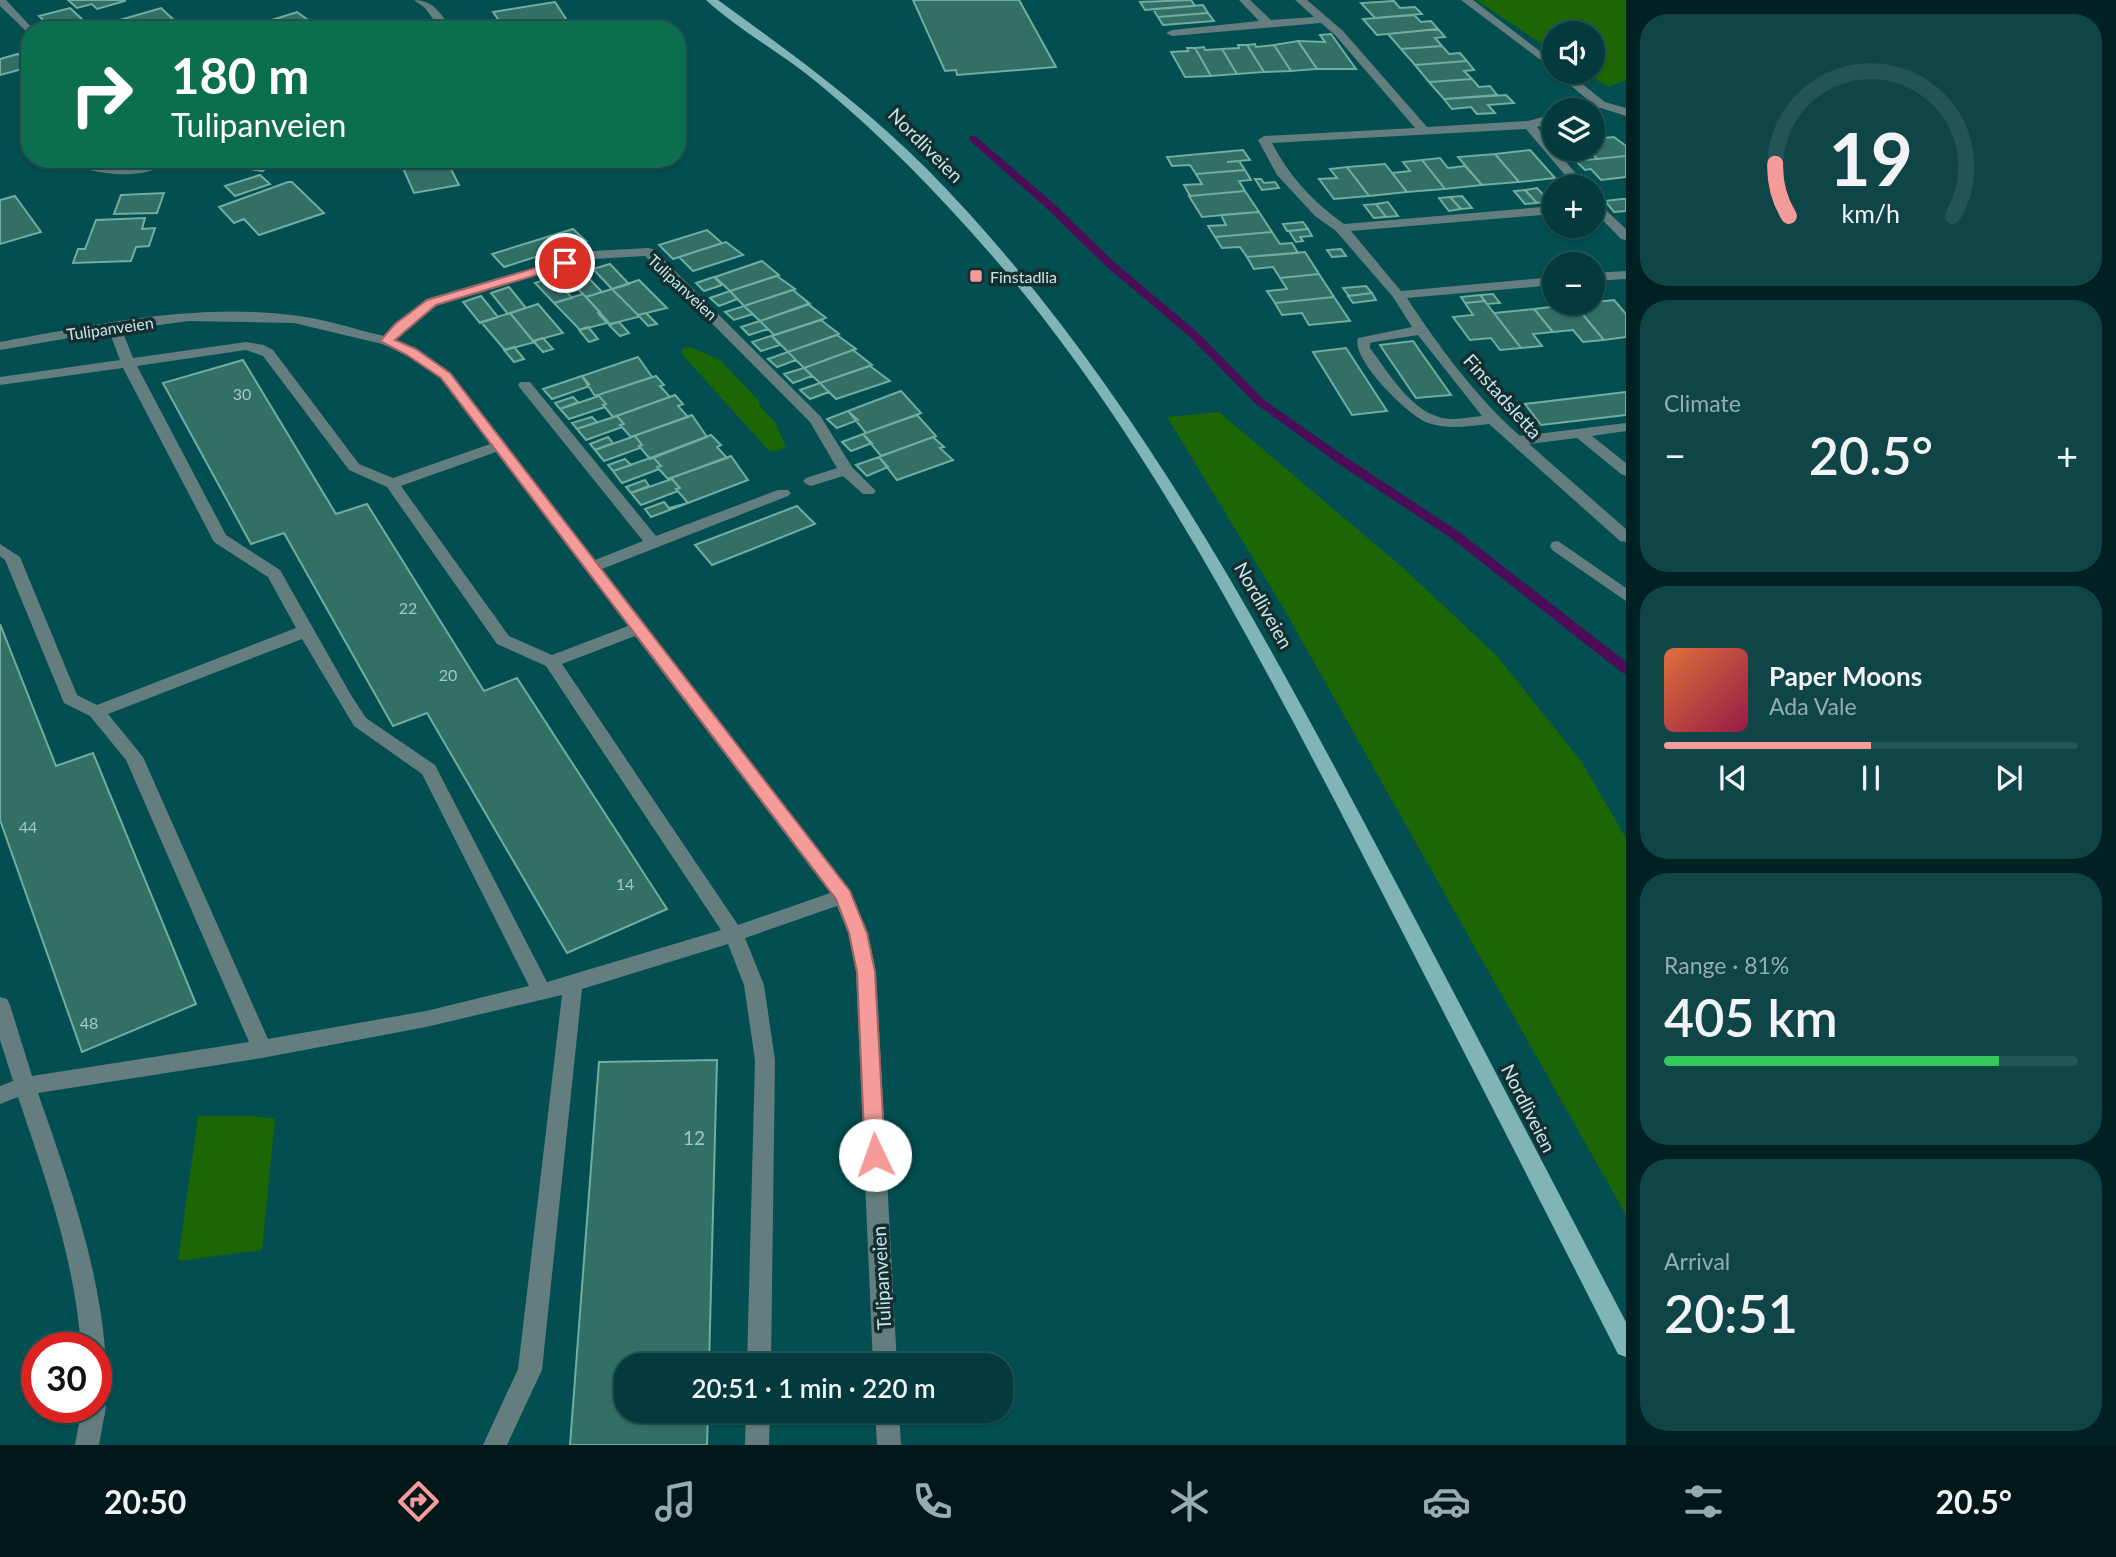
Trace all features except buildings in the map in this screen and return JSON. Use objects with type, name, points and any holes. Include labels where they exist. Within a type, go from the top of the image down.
[{"type":"main road","name":"Nordliveien","points":[[711,0],[788,52],[909,157],[969,221],[1048,313],[1113,403],[1186,517],[1296,710],[1626,1346]]},
{"type":"street","points":[[0,0],[21,22]]},
{"type":"street","points":[[419,0],[429,6],[440,21]]},
{"type":"street","points":[[1244,0],[1268,23]]},
{"type":"street","points":[[1300,0],[1339,33],[1424,131],[1529,125],[1542,121]]},
{"type":"street","points":[[1466,0],[1542,58]]},
{"type":"street","points":[[1172,33],[1323,20]]},
{"type":"street","points":[[1576,84],[1594,98]]},
{"type":"street","points":[[1605,104],[1626,112]]},
{"type":"street","points":[[1529,125],[1571,175]]},
{"type":"street","name":"Finstadsletta","points":[[1424,131],[1264,140],[1270,155],[1282,172],[1320,213],[1341,229],[1398,295],[1420,330],[1492,419],[1626,537]]},
{"type":"street","points":[[99,168],[123,172],[144,168]]},
{"type":"street","points":[[1341,229],[1542,211]]},
{"type":"street","points":[[1605,216],[1626,236]]},
{"type":"street","name":"Tulipanveien","points":[[387,341],[431,302],[592,255],[649,252],[816,420],[846,470],[868,491]]},
{"type":"street","points":[[1605,276],[1626,275]]},
{"type":"street","points":[[1398,295],[1542,282]]},
{"type":"street","name":"Tulipanveien","points":[[0,346],[189,317],[274,317],[294,319],[387,341],[412,352],[445,375],[844,896],[858,933],[866,972],[884,1353]]},
{"type":"street","points":[[114,327],[128,363],[219,538],[274,574],[344,699],[360,722],[429,770],[542,992]]},
{"type":"street","points":[[1420,330],[1371,338],[1363,341],[1363,348],[1409,406],[1430,418],[1446,423],[1492,419]]},
{"type":"street","points":[[0,381],[246,346],[259,348],[268,354],[354,467],[392,484],[503,640],[552,662],[734,934],[754,985],[765,1060],[759,1353]]},
{"type":"street","points":[[525,385],[653,543]]},
{"type":"street","points":[[1515,441],[1626,427]]},
{"type":"street","points":[[1580,433],[1626,471]]},
{"type":"street","points":[[392,484],[500,446]]},
{"type":"street","points":[[811,481],[846,470]]},
{"type":"street","points":[[592,567],[783,493]]},
{"type":"street","points":[[1558,546],[1626,596]]},
{"type":"street","points":[[0,549],[12,557],[70,699],[96,712],[134,757],[262,1049]]},
{"type":"street","points":[[552,662],[639,628]]},
{"type":"street","points":[[96,712],[306,631]]},
{"type":"street","points":[[0,1095],[25,1086],[262,1049],[426,1019],[542,992],[734,934],[844,896]]},
{"type":"street","points":[[495,1445],[530,1370],[573,984]]},
{"type":"street","points":[[0,1005],[25,1086],[67,1202],[92,1309],[93,1332]]},
{"type":"street","points":[[87,1445],[91,1423]]},
{"type":"street","points":[[757,1445],[758,1423]]},
{"type":"street","points":[[888,1423],[889,1445]]},
{"type":"green space","points":[[1476,0],[1626,0],[1626,80],[1608,87],[1603,84],[1605,21],[1542,21],[1542,44]]},
{"type":"green space","points":[[691,347],[720,360],[759,401],[759,405],[775,422],[786,447],[778,451],[768,450],[681,353],[684,348]]},
{"type":"green space","points":[[1219,412],[1402,567],[1497,656],[1581,761],[1626,838],[1626,1215],[1284,609],[1167,417]]},
{"type":"green space","points":[[198,1116],[253,1116],[275,1119],[262,1250],[178,1261]]},
{"type":"waterway","points":[[972,138],[1048,204],[1111,265],[1193,334],[1260,402],[1455,535],[1626,669]]},
{"type":"place","name":"Finstadlia","points":[[976,276]]},
{"type":"route","points":[[565,263],[431,302],[387,341],[412,352],[445,375],[844,896],[858,933],[866,972],[875,1155]]}]
